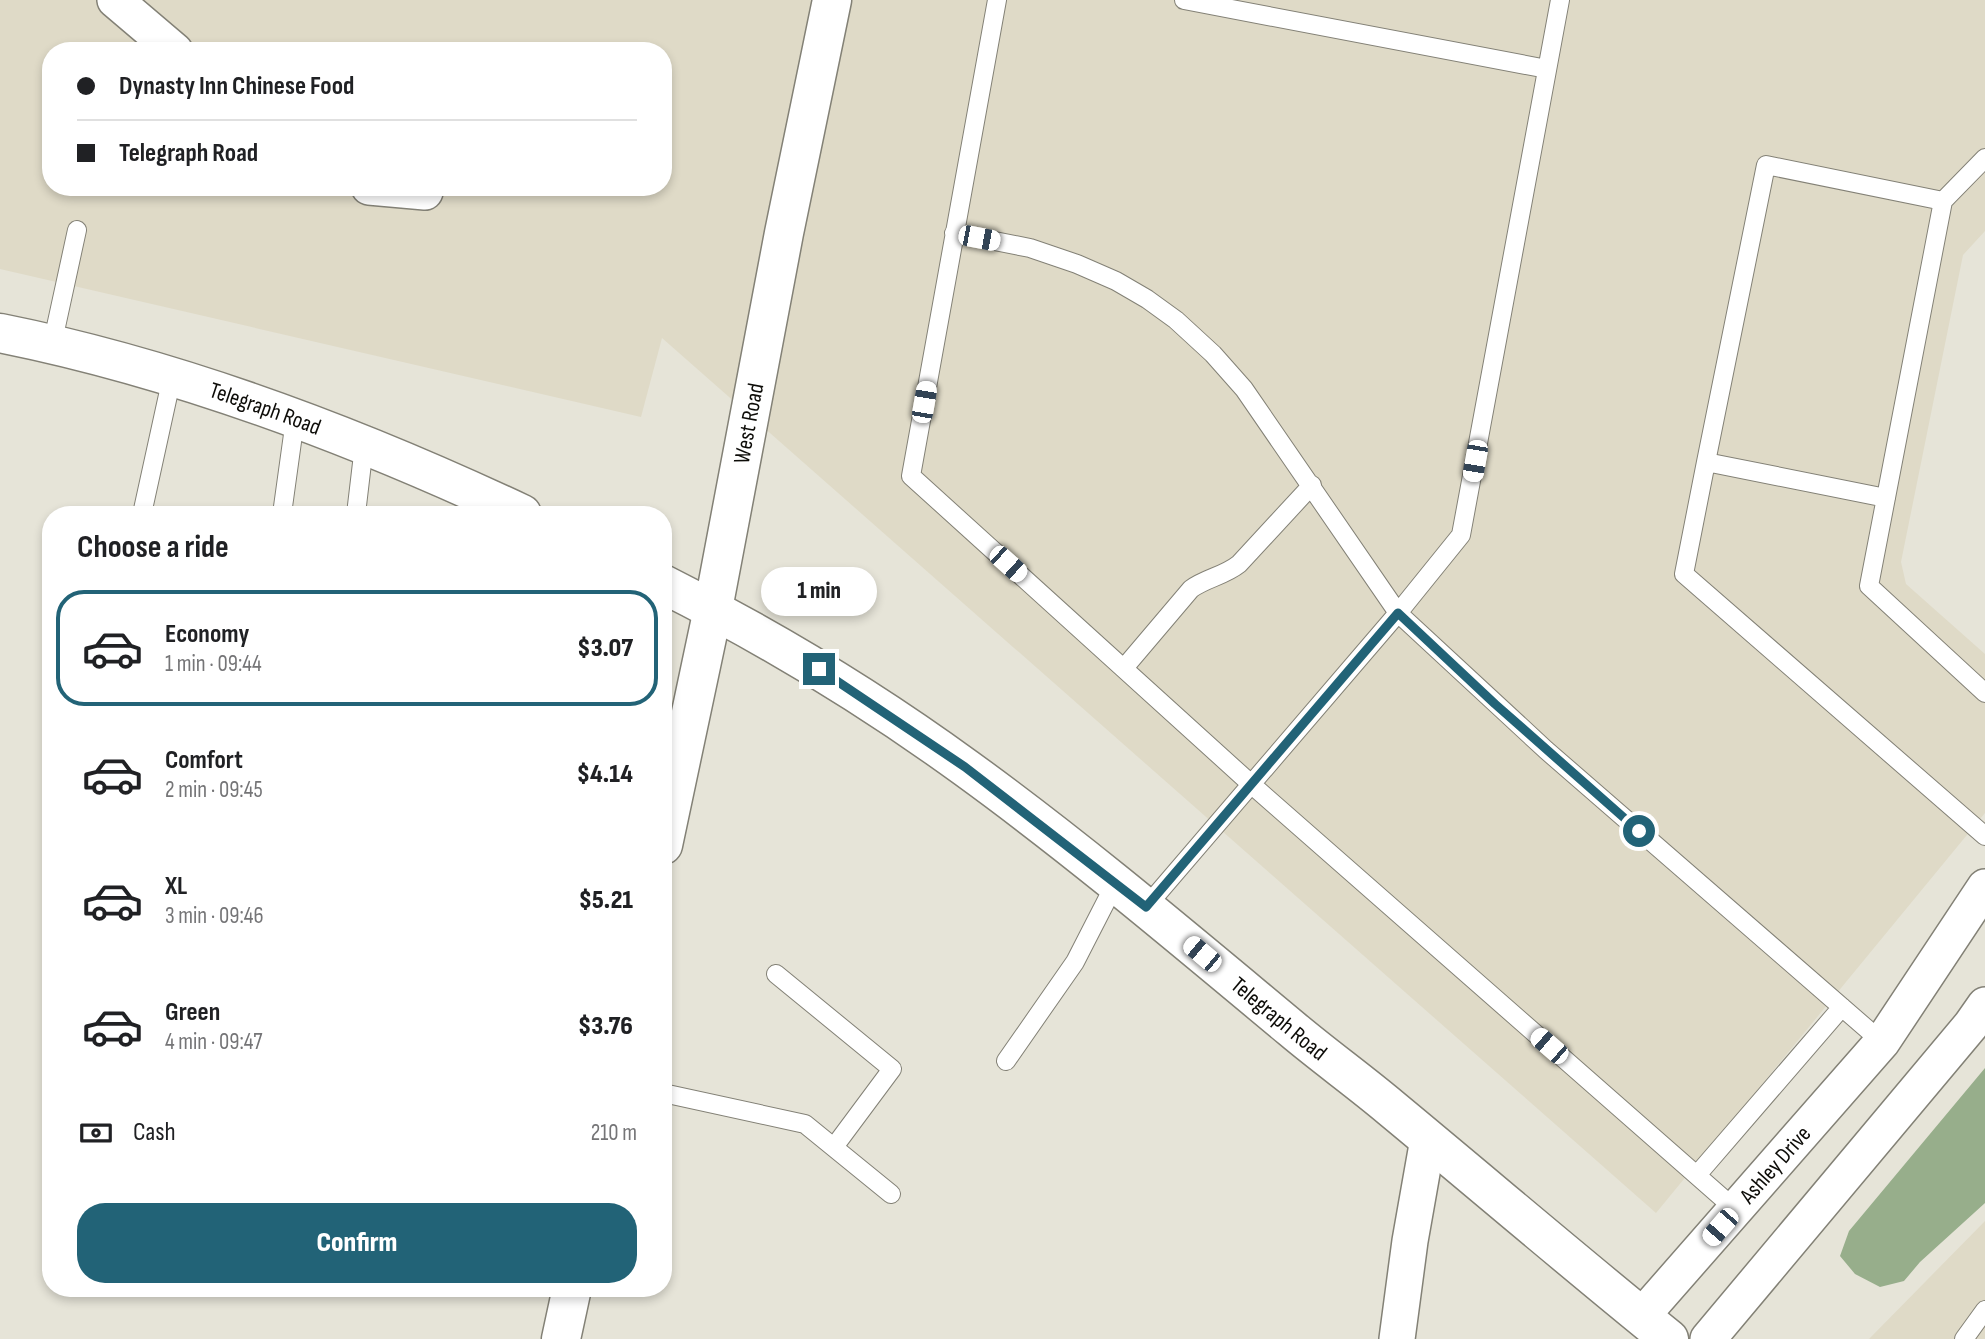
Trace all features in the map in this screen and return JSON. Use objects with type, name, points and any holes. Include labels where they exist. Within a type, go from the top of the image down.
[{"type":"main road","name":"West Road","points":[[672,803],[713,609],[832,0]]},
{"type":"main road","name":"Telegraph Road","points":[[0,332],[211,388],[364,446],[505,506]]},
{"type":"main road","name":"Telegraph Road","points":[[672,588],[819,669],[965,767],[1116,882],[1655,1328]]},
{"type":"main road","points":[[561,1339],[570,1297]]},
{"type":"street","points":[[115,0],[164,42]]},
{"type":"street","name":"Ashley Drive","points":[[1655,1328],[1735,1209],[1882,1042],[1985,887]]},
{"type":"street","points":[[1708,1339],[1971,1025],[1985,1004]]},
{"type":"street","points":[[1882,1042],[1924,1078]]},
{"type":"street","points":[[1397,1339],[1410,1241],[1429,1139]]},
{"type":"lane","points":[[997,0],[911,476],[1251,784],[1735,1209]]},
{"type":"lane","points":[[1184,0],[1548,69]]},
{"type":"lane","points":[[1146,907],[1398,613],[1461,535],[1560,0]]},
{"type":"lane","points":[[1985,158],[1944,201],[1869,586],[1985,693]]},
{"type":"lane","points":[[1944,201],[1766,165],[1684,574],[1985,836]]},
{"type":"lane","points":[[52,345],[77,230]]},
{"type":"lane","points":[[954,233],[1030,248],[1116,281],[1176,320],[1213,354],[1244,389],[1398,613],[1546,750],[1882,1042]]},
{"type":"lane","points":[[144,506],[172,377]]},
{"type":"lane","points":[[283,506],[295,420]]},
{"type":"lane","points":[[357,506],[364,446]]},
{"type":"lane","points":[[1706,462],[1886,498]]},
{"type":"lane","points":[[1124,668],[1191,589],[1201,582],[1228,573],[1239,564],[1312,485]]},
{"type":"lane","points":[[1006,1061],[1075,962],[1116,882]]},
{"type":"lane","points":[[776,974],[891,1069],[834,1147]]},
{"type":"lane","points":[[1697,1175],[1842,1007]]},
{"type":"lane","points":[[672,1095],[805,1124],[891,1194]]},
{"type":"lane","points":[[1964,1339],[1985,1310]]},
{"type":"shaded area","points":[[0,0],[1985,0],[1985,231],[1963,255],[1901,562],[1906,584],[1985,654],[1985,813],[1656,1213],[662,338],[641,417],[0,269]]},
{"type":"shaded area","points":[[1985,1221],[1985,1339],[1869,1339]]},
{"type":"green space","points":[[1985,1068],[1985,1203],[1920,1262],[1904,1281],[1880,1287],[1855,1274],[1840,1256],[1849,1231]]},
{"type":"route","points":[[819,669],[965,767],[1146,907],[1398,613],[1495,704],[1639,831]]}]
